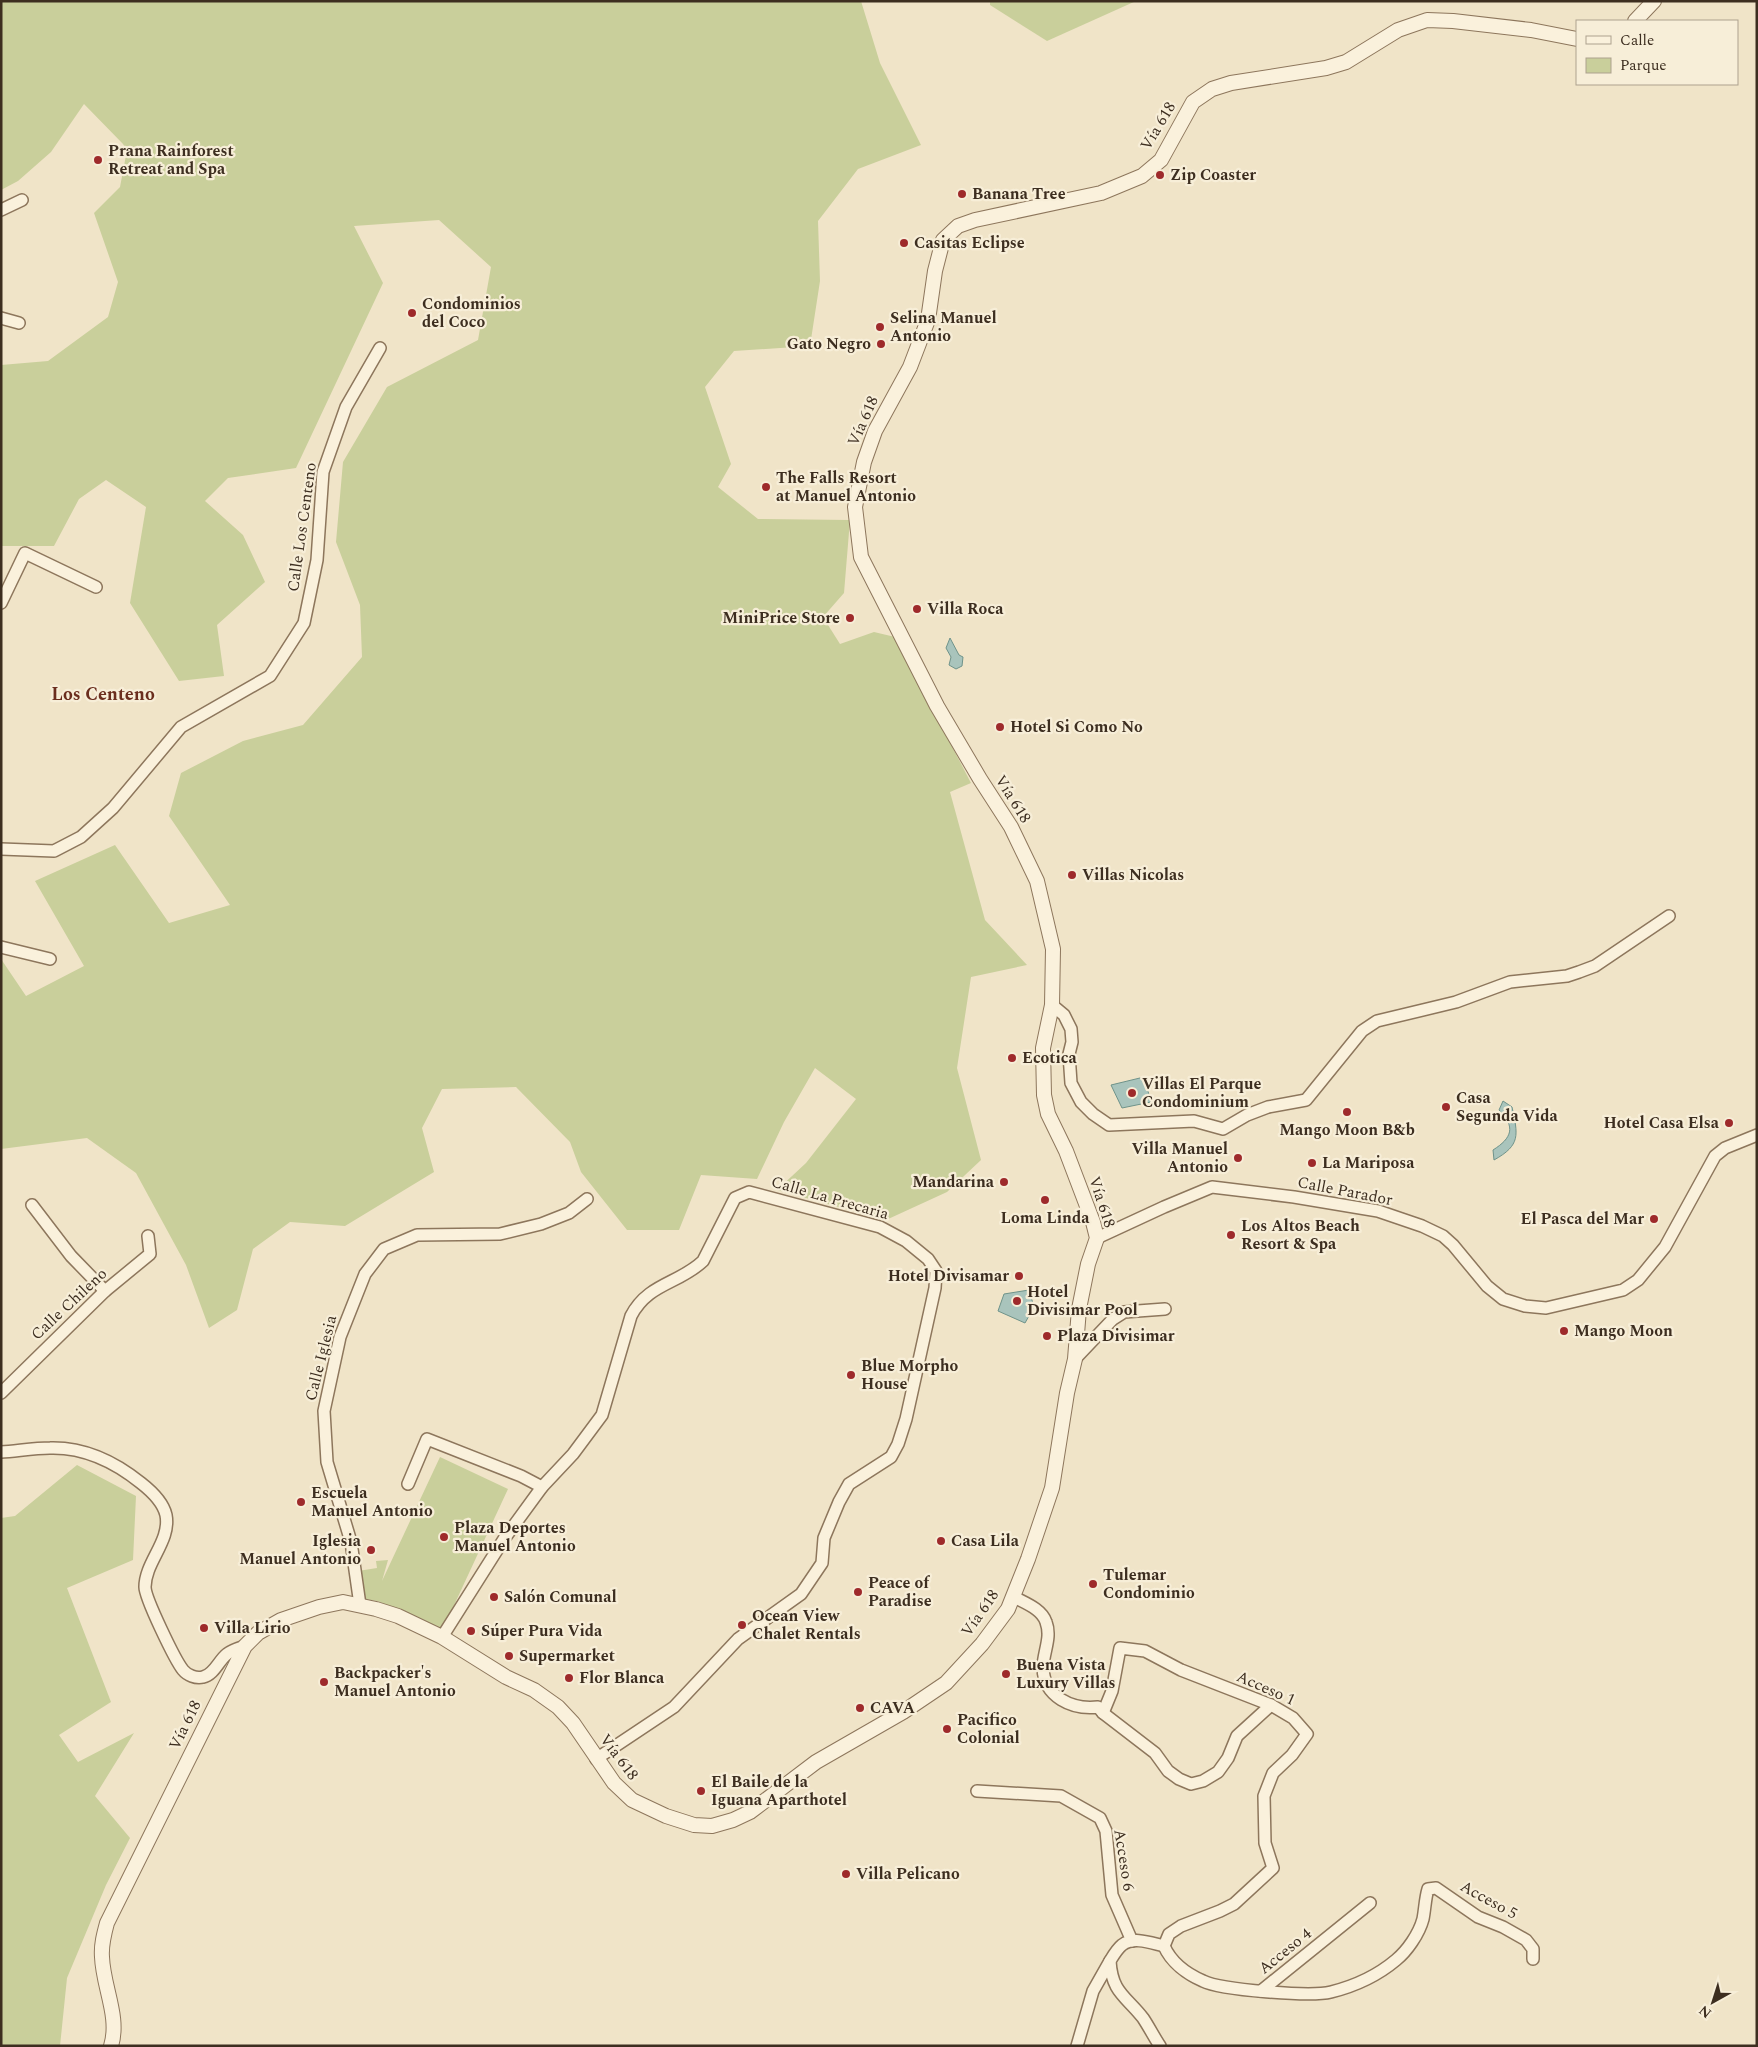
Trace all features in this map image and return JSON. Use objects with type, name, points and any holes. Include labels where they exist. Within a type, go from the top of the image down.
[{"type":"street","points":[[1636,20],[1654,1]]},
{"type":"street","name":"Vía 618","points":[[111,2046],[114,2020],[106,1988],[102,1956],[103,1939],[108,1923],[244,1646],[258,1634],[281,1620],[318,1607],[343,1602],[398,1616],[442,1637],[506,1677],[534,1690],[558,1707],[572,1723],[614,1783],[632,1800],[666,1816],[694,1825],[712,1826],[733,1820],[750,1812],[816,1762],[903,1712],[946,1683],[982,1644],[1008,1609],[1014,1597],[1052,1488],[1067,1393],[1075,1359],[1079,1309],[1088,1264],[1097,1238],[1093,1222],[1066,1151],[1048,1114],[1044,1095],[1043,1048],[1052,1006],[1053,949],[1037,881],[1011,827],[937,706],[861,557],[855,507],[864,462],[874,431],[910,368],[928,320],[934,272],[943,240],[958,226],[975,220],[1101,193],[1142,176],[1161,160],[1193,102],[1212,88],[1231,83],[1326,68],[1346,62],[1398,30],[1428,20],[1453,21],[1576,39]]},
{"type":"street","points":[[1,210],[22,200]]},
{"type":"street","points":[[1,318],[19,323]]},
{"type":"street","name":"Calle Los Centeno","points":[[1,849],[54,851],[81,837],[113,808],[181,727],[270,676],[304,623],[317,560],[323,472],[346,407],[380,348]]},
{"type":"street","points":[[1,603],[25,552],[96,587]]},
{"type":"street","points":[[1052,1006],[1064,1015],[1071,1029],[1072,1042],[1069,1054],[1071,1083],[1081,1102],[1093,1114],[1109,1125],[1194,1121],[1224,1129],[1247,1115],[1268,1107],[1306,1100],[1362,1031],[1377,1021],[1456,1002],[1510,982],[1567,976],[1579,972],[1595,966],[1669,916]]},
{"type":"street","points":[[1,947],[50,959]]},
{"type":"street","name":"Calle Parador","points":[[1097,1238],[1212,1187],[1294,1197],[1378,1211],[1422,1226],[1443,1236],[1453,1245],[1487,1286],[1503,1299],[1525,1306],[1546,1308],[1623,1290],[1638,1280],[1665,1247],[1715,1156],[1725,1148],[1757,1135]]},
{"type":"street","name":"Calle La Precaria","points":[[442,1637],[504,1539],[542,1487],[572,1454],[602,1415],[631,1316],[636,1306],[645,1296],[696,1268],[703,1261],[735,1198],[749,1192],[880,1227],[906,1241],[928,1260],[936,1271],[935,1288],[906,1419],[898,1444],[891,1456],[849,1484],[839,1502],[824,1538],[822,1562],[801,1594],[738,1639],[674,1707],[596,1759]]},
{"type":"street","name":"Calle Iglesia","points":[[360,1605],[351,1542],[327,1462],[324,1411],[340,1337],[365,1274],[384,1249],[417,1235],[500,1234],[541,1224],[569,1213],[588,1199]]},
{"type":"street","points":[[32,1205],[71,1256],[105,1291]]},
{"type":"street","name":"Calle Chileno","points":[[1,1393],[105,1291],[150,1254],[148,1236]]},
{"type":"street","points":[[1075,1359],[1113,1319],[1124,1312],[1165,1309]]},
{"type":"street","points":[[408,1484],[427,1439],[520,1476],[542,1487]]},
{"type":"street","points":[[1,1452],[50,1448],[67,1449],[108,1460],[150,1490],[166,1515],[164,1535],[147,1575],[145,1587],[150,1605],[184,1671],[194,1677],[203,1677],[210,1674],[226,1655],[244,1646]]},
{"type":"street","points":[[1014,1597],[1037,1610],[1046,1621],[1049,1634],[1043,1667],[1050,1691],[1058,1698],[1078,1707],[1098,1707],[1103,1713],[1155,1753],[1168,1772],[1179,1780],[1191,1784],[1203,1781],[1218,1772],[1228,1758],[1237,1736],[1271,1705]]},
{"type":"street","name":"Acceso 1","points":[[1103,1713],[1112,1691],[1120,1648],[1145,1651],[1181,1670],[1271,1705],[1293,1718],[1307,1734],[1292,1755],[1273,1773],[1264,1796],[1265,1843],[1273,1868],[1234,1904],[1181,1926],[1169,1934],[1164,1946]]},
{"type":"street","name":"Acceso 6","points":[[977,1791],[1062,1796],[1100,1818],[1106,1831],[1112,1896],[1132,1941]]},
{"type":"street","name":"Acceso 5","points":[[1261,1991],[1329,1992],[1361,1983],[1382,1971],[1408,1948],[1422,1922],[1428,1890],[1432,1888],[1436,1888],[1478,1917],[1503,1927],[1526,1940],[1533,1949],[1533,1959]]},
{"type":"street","name":"Acceso 4","points":[[1164,1946],[1168,1956],[1187,1972],[1204,1982],[1218,1986],[1261,1991],[1370,1904]]},
{"type":"street","points":[[1077,2046],[1093,1991],[1110,1961],[1122,1945],[1142,1940],[1164,1946]]},
{"type":"street","points":[[1110,1961],[1111,1976],[1120,1994],[1142,2017],[1160,2046]]},
{"type":"green space","points":[[1,1],[861,1],[880,63],[921,145],[858,169],[818,221],[820,281],[810,346],[734,351],[705,387],[731,464],[718,487],[758,519],[850,520],[844,593],[823,617],[840,644],[874,632],[895,637],[971,783],[950,792],[985,920],[1027,965],[971,977],[957,1068],[981,1160],[947,1192],[886,1220],[777,1190],[806,1163],[856,1099],[815,1068],[784,1122],[757,1179],[701,1175],[679,1230],[627,1230],[581,1172],[570,1142],[516,1087],[442,1089],[422,1128],[434,1172],[345,1226],[290,1222],[253,1249],[237,1310],[209,1328],[186,1265],[136,1173],[87,1138],[1,1149],[1,959],[26,996],[84,966],[35,881],[115,845],[169,923],[230,905],[169,816],[181,773],[243,741],[303,725],[362,657],[360,605],[336,542],[343,462],[387,387],[478,340],[491,267],[439,220],[354,226],[383,283],[296,468],[228,478],[205,501],[243,535],[265,582],[217,625],[224,676],[179,681],[130,603],[146,507],[106,480],[79,499],[54,546],[1,546],[1,365],[48,361],[108,317],[118,282],[94,213],[120,187],[127,150],[84,104],[51,152],[18,181],[1,190]]},
{"type":"green space","points":[[990,1],[1136,1],[1047,41],[990,5]]},
{"type":"green space","name":"Plaza Deportes Manuel Antonio","points":[[440,1457],[508,1489],[443,1629],[377,1601],[364,1599],[358,1571],[377,1568],[376,1561],[388,1560],[382,1581]]},
{"type":"green space","points":[[77,1465],[136,1496],[133,1560],[67,1588],[111,1702],[59,1735],[78,1762],[134,1733],[95,1796],[130,1838],[106,1885],[67,1978],[60,2046],[1,2046],[1,1518],[15,1516]]},
{"type":"water","points":[[950,638],[959,655],[963,657],[962,666],[956,669],[949,665],[951,657],[946,648]]},
{"type":"water","name":"Villas El Parque Condominium","points":[[1144,1077],[1151,1102],[1122,1108],[1111,1085]]},
{"type":"water","points":[[1503,1101],[1512,1107],[1516,1132],[1513,1144],[1503,1155],[1494,1160],[1493,1150],[1508,1137],[1510,1132],[1508,1122],[1499,1110]]},
{"type":"water","name":"Hotel Divisimar Pool","points":[[1029,1290],[1034,1307],[1025,1323],[998,1311],[1004,1294]]},
{"type":"place","name":"Prana Rainforest Retreat and Spa","points":[[98,160]]},
{"type":"place","name":"Zip Coaster","points":[[1160,175]]},
{"type":"place","name":"Banana Tree","points":[[962,194]]},
{"type":"place","name":"Casitas Eclipse","points":[[904,243]]},
{"type":"place","name":"Condominios del Coco","points":[[412,313]]},
{"type":"place","name":"Selina Manuel Antonio","points":[[880,327]]},
{"type":"place","name":"Gato Negro","points":[[881,344]]},
{"type":"place","name":"The Falls Resort at Manuel Antonio","points":[[766,487]]},
{"type":"place","name":"Villa Roca","points":[[917,609]]},
{"type":"place","name":"MiniPrice Store","points":[[850,618]]},
{"type":"place","name":"Hotel Si Como No","points":[[1000,727]]},
{"type":"place","name":"Villas Nicolas","points":[[1072,875]]},
{"type":"place","name":"Ecotica","points":[[1012,1058]]},
{"type":"place","name":"Villas El Parque Condominium","points":[[1132,1093]]},
{"type":"place","name":"Casa Segunda Vida","points":[[1446,1107]]},
{"type":"place","name":"Mango Moon B&b","points":[[1347,1112]]},
{"type":"place","name":"Hotel Casa Elsa","points":[[1729,1123]]},
{"type":"place","name":"Villa Manuel Antonio","points":[[1238,1158]]},
{"type":"place","name":"La Mariposa","points":[[1312,1163]]},
{"type":"place","name":"Mandarina","points":[[1004,1182]]},
{"type":"place","name":"Loma Linda","points":[[1045,1200]]},
{"type":"place","name":"El Pasca del Mar","points":[[1654,1219]]},
{"type":"place","name":"Los Altos Beach Resort & Spa","points":[[1231,1235]]},
{"type":"place","name":"Hotel Divisamar","points":[[1019,1276]]},
{"type":"place","name":"Hotel Divisimar Pool","points":[[1017,1301]]},
{"type":"place","name":"Mango Moon","points":[[1564,1331]]},
{"type":"place","name":"Plaza Divisimar","points":[[1047,1336]]},
{"type":"place","name":"Blue Morpho House","points":[[851,1375]]},
{"type":"place","name":"Escuela Manuel Antonio","points":[[301,1502]]},
{"type":"place","name":"Plaza Deportes Manuel Antonio","points":[[444,1537]]},
{"type":"place","name":"Casa Lila","points":[[941,1541]]},
{"type":"place","name":"Iglesia Manuel Antonio","points":[[371,1550]]},
{"type":"place","name":"Tulemar Condominio","points":[[1093,1584]]},
{"type":"place","name":"Peace of Paradise","points":[[858,1592]]},
{"type":"place","name":"Salón Comunal","points":[[494,1597]]},
{"type":"place","name":"Ocean View Chalet Rentals","points":[[742,1625]]},
{"type":"place","name":"Villa Lirio","points":[[204,1628]]},
{"type":"place","name":"Súper Pura Vida","points":[[471,1631]]},
{"type":"place","name":"Supermarket","points":[[509,1656]]},
{"type":"place","name":"Buena Vista Luxury Villas","points":[[1006,1674]]},
{"type":"place","name":"Flor Blanca","points":[[569,1678]]},
{"type":"place","name":"Backpacker's Manuel Antonio","points":[[324,1682]]},
{"type":"place","name":"CAVA","points":[[860,1708]]},
{"type":"place","name":"Pacifico Colonial","points":[[947,1729]]},
{"type":"place","name":"El Baile de la Iguana Aparthotel","points":[[701,1791]]},
{"type":"place","name":"Villa Pelicano","points":[[846,1874]]},
{"type":"district","name":"Los Centeno","points":[[103,694]]}]
